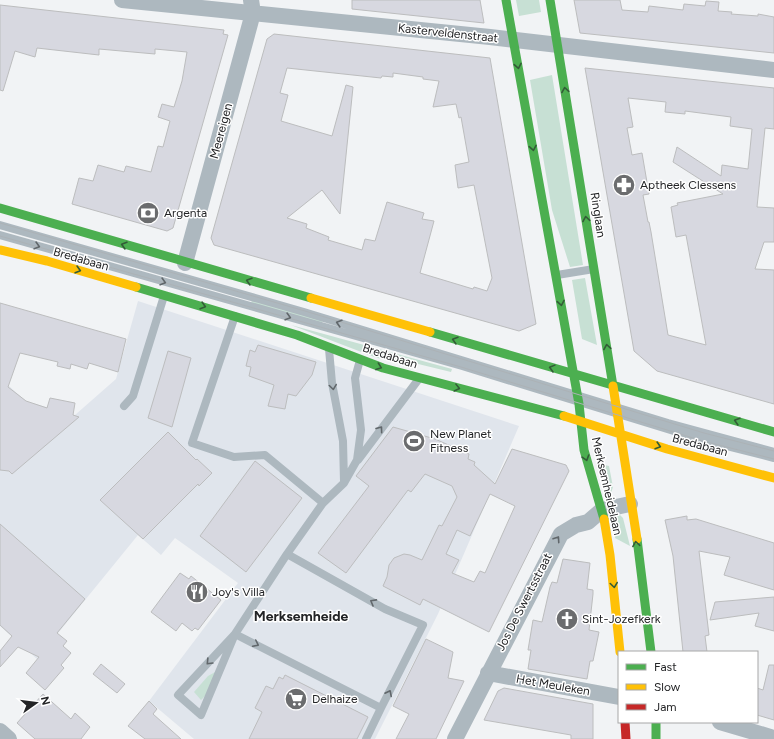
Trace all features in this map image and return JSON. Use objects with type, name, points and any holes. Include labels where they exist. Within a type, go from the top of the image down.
[{"type":"main road","points":[[506,0],[574,374]]},
{"type":"main road","name":"Ringlaan","points":[[550,0],[620,435]]},
{"type":"main road","points":[[0,208],[185,263],[774,432]]},
{"type":"main road","name":"Bredabaan","points":[[0,250],[47,261],[235,315],[297,335],[383,368],[581,420],[620,435],[774,478]]},
{"type":"main road","name":"Merksemheidelaan","points":[[574,374],[584,450],[602,510],[616,603],[620,651]]},
{"type":"main road","name":"Merksemheidelaan","points":[[620,435],[644,588],[651,651]]},
{"type":"main road","points":[[625,723],[626,739]]},
{"type":"main road","points":[[656,723],[656,739]]},
{"type":"street","name":"Kasterveldenstraat","points":[[122,0],[252,7],[513,41],[774,70]]},
{"type":"street","name":"Meereigen","points":[[185,263],[252,7]]},
{"type":"street","name":"Jos De Swertsstraat","points":[[455,739],[556,540],[566,530],[588,522],[602,510],[630,504]]},
{"type":"street","name":"Het Meuleken","points":[[488,673],[618,697]]},
{"type":"street","points":[[723,723],[774,738]]},
{"type":"street","points":[[0,731],[9,739]]},
{"type":"lane","points":[[0,224],[304,312],[578,399],[774,458]]},
{"type":"lane","points":[[0,235],[578,399]]},
{"type":"lane","points":[[556,275],[594,268]]},
{"type":"lane","points":[[124,406],[133,396],[164,295]]},
{"type":"lane","points":[[235,315],[192,443],[234,457],[265,455],[323,503]]},
{"type":"lane","points":[[329,348],[332,382],[344,441],[344,483]]},
{"type":"lane","points":[[357,460],[361,430],[355,378],[360,360]]},
{"type":"lane","points":[[236,634],[178,695],[201,715],[236,634],[287,554],[323,503],[344,483],[357,460],[420,378]]},
{"type":"lane","points":[[617,411],[774,452]]},
{"type":"lane","points":[[344,441],[350,443],[360,440]]},
{"type":"lane","points":[[287,554],[385,609],[423,626],[366,739]]},
{"type":"lane","points":[[236,634],[381,708]]},
{"type":"shaded area","points":[[138,301],[519,426],[438,614],[375,739],[194,739],[149,701],[238,583],[175,538],[161,555],[138,535],[37,659],[0,626],[0,394],[9,386],[30,405],[32,403],[75,415],[116,379]]},
{"type":"green space","points":[[516,0],[539,0],[541,12],[519,16]]},
{"type":"green space","points":[[552,75],[583,265],[570,267],[552,210],[530,80]]},
{"type":"green space","points":[[585,278],[597,345],[582,339],[572,280]]},
{"type":"green space","points":[[252,300],[323,320],[322,323],[251,303]]},
{"type":"green space","points":[[291,325],[452,369],[451,372],[410,362],[377,358]]},
{"type":"green space","points":[[596,463],[609,466],[613,487],[609,499]]},
{"type":"green space","points":[[618,513],[623,518],[630,546],[615,538],[613,516]]},
{"type":"green space","points":[[217,671],[206,695],[201,700],[194,692],[208,676]]},
{"type":"building","points":[[352,0],[480,0],[484,23],[352,9]]},
{"type":"building","points":[[574,0],[620,0],[622,10],[648,12],[649,6],[683,10],[684,4],[705,6],[706,1],[719,2],[718,11],[732,12],[731,14],[758,16],[758,14],[774,17],[774,53],[580,33]]},
{"type":"building","points":[[0,5],[224,30],[223,34],[228,35],[173,228],[167,231],[72,204],[79,178],[93,181],[98,165],[124,172],[126,166],[151,172],[158,146],[163,147],[170,121],[158,117],[162,104],[174,107],[182,81],[187,52],[155,49],[155,54],[99,49],[99,55],[37,48],[35,57],[15,51],[3,91],[0,90]]},
{"type":"building","points":[[274,34],[490,58],[536,324],[519,331],[214,245],[211,238],[267,39]],"holes":[[[287,68],[381,78],[382,76],[393,77],[393,73],[439,81],[433,107],[456,104],[459,118],[461,117],[469,162],[455,165],[458,188],[474,185],[492,278],[487,291],[474,287],[473,289],[420,273],[434,221],[422,219],[424,213],[387,202],[375,241],[365,239],[362,250],[328,240],[329,237],[306,228],[307,224],[287,218],[322,190],[340,214],[353,87],[346,85],[332,136],[281,121],[288,95],[280,93]]]},
{"type":"building","points":[[585,68],[774,88],[774,129],[765,128],[757,207],[774,208],[774,242],[764,242],[755,269],[774,270],[774,404],[657,371],[634,351]],"holes":[[[628,98],[666,102],[665,112],[685,114],[685,111],[731,117],[730,126],[752,129],[748,169],[722,165],[721,176],[677,147],[673,162],[723,194],[677,203],[678,205],[671,207],[676,237],[686,235],[706,345],[668,335],[651,232],[643,195],[649,194],[642,153],[632,155],[627,128],[633,127]]]},
{"type":"building","points":[[0,303],[126,339],[118,372],[89,363],[87,369],[71,364],[70,369],[57,366],[58,362],[20,353],[8,387],[26,401],[47,408],[50,398],[75,403],[73,415],[79,417],[12,474],[9,471],[0,470]]},
{"type":"building","points":[[258,345],[316,362],[312,375],[296,396],[288,394],[285,409],[268,406],[274,385],[249,376],[251,367],[246,366],[250,350],[255,352]]},
{"type":"building","points":[[168,351],[191,358],[172,427],[148,418]]},
{"type":"building","points":[[393,427],[435,439],[469,454],[468,459],[475,462],[474,465],[495,484],[512,449],[566,465],[569,471],[489,632],[423,599],[420,605],[383,586],[387,577],[389,565],[394,558],[404,554],[422,560],[439,525],[442,526],[457,497],[452,486],[425,474],[411,492],[408,490],[346,573],[318,553],[369,486],[356,476]],"holes":[[[490,494],[515,506],[485,573],[480,571],[474,582],[452,573],[459,560],[446,554],[457,530],[470,536]]]},
{"type":"building","points":[[168,432],[196,460],[197,459],[212,473],[199,486],[198,484],[143,539],[100,500]]},
{"type":"building","points":[[255,461],[302,498],[246,572],[200,536]]},
{"type":"building","points":[[687,516],[687,520],[696,519],[774,543],[774,590],[724,575],[730,557],[699,551],[709,635],[705,636],[707,651],[683,651],[673,556],[665,520]]},
{"type":"building","points":[[0,524],[85,599],[57,633],[67,641],[63,646],[71,653],[61,665],[64,668],[45,690],[26,673],[39,657],[18,647],[0,667],[0,651],[12,636],[0,625]]},
{"type":"building","name":"Sint-Jozefkerk","points":[[563,559],[590,563],[587,589],[593,590],[593,594],[589,630],[599,632],[593,661],[590,661],[587,679],[528,669],[531,650],[528,650],[533,620],[542,622],[550,587],[552,582],[557,583]]},
{"type":"building","points":[[180,573],[189,579],[191,576],[221,600],[198,630],[195,628],[192,631],[182,623],[176,631],[151,612]]},
{"type":"building","points":[[774,597],[774,631],[755,626],[759,613],[710,620],[715,602]]},
{"type":"building","points":[[426,639],[453,652],[448,678],[464,681],[436,739],[396,739],[409,714],[393,706]]},
{"type":"building","points":[[101,664],[125,684],[117,693],[93,674]]},
{"type":"building","points":[[769,665],[774,665],[774,720],[758,715],[758,688],[763,690]]},
{"type":"building","name":"Delhaize","points":[[285,675],[368,717],[357,739],[249,739],[262,712],[255,708],[266,686],[273,689],[279,677],[283,679]]},
{"type":"building","points":[[504,688],[593,704],[593,739],[571,739],[571,735],[484,720],[498,691]]},
{"type":"building","points":[[43,694],[71,719],[75,713],[90,727],[81,739],[35,739],[17,723]]},
{"type":"building","points":[[149,701],[157,709],[153,714],[181,739],[145,739],[128,726]]},
{"type":"tram line","points":[[0,223],[305,311],[704,433],[774,451]]},
{"type":"tram line","points":[[0,236],[461,367],[703,441],[774,459]]},
{"type":"traffic: fast","points":[[506,0],[579,404],[584,450],[604,519]]},
{"type":"traffic: fast","points":[[550,0],[613,386]]},
{"type":"traffic: fast","points":[[0,208],[311,298]]},
{"type":"traffic: fast","points":[[136,287],[297,335],[383,368],[564,416]]},
{"type":"traffic: fast","points":[[430,332],[774,432]]},
{"type":"traffic: fast","points":[[637,539],[651,651]]},
{"type":"traffic: fast","points":[[656,723],[656,739]]},
{"type":"traffic: slow","points":[[0,250],[47,261],[136,287]]},
{"type":"traffic: slow","points":[[311,298],[430,332]]},
{"type":"traffic: slow","points":[[613,386],[637,539]]},
{"type":"traffic: slow","points":[[564,416],[667,449],[774,478]]},
{"type":"traffic: slow","points":[[604,519],[610,555],[620,651]]},
{"type":"traffic: jam","points":[[625,723],[626,739]]},
{"type":"place","name":"Aptheek Clessens","points":[[624,185]]},
{"type":"place","name":"Argenta","points":[[148,213]]},
{"type":"place","name":"New Planet Fitness","points":[[414,441]]},
{"type":"place","name":"Joy's Villa","points":[[197,592]]},
{"type":"place","name":"Sint-Jozefkerk","points":[[567,619]]},
{"type":"place","name":"Delhaize","points":[[296,699]]},
{"type":"district","name":"Merksemheide","points":[[301,616]]}]
